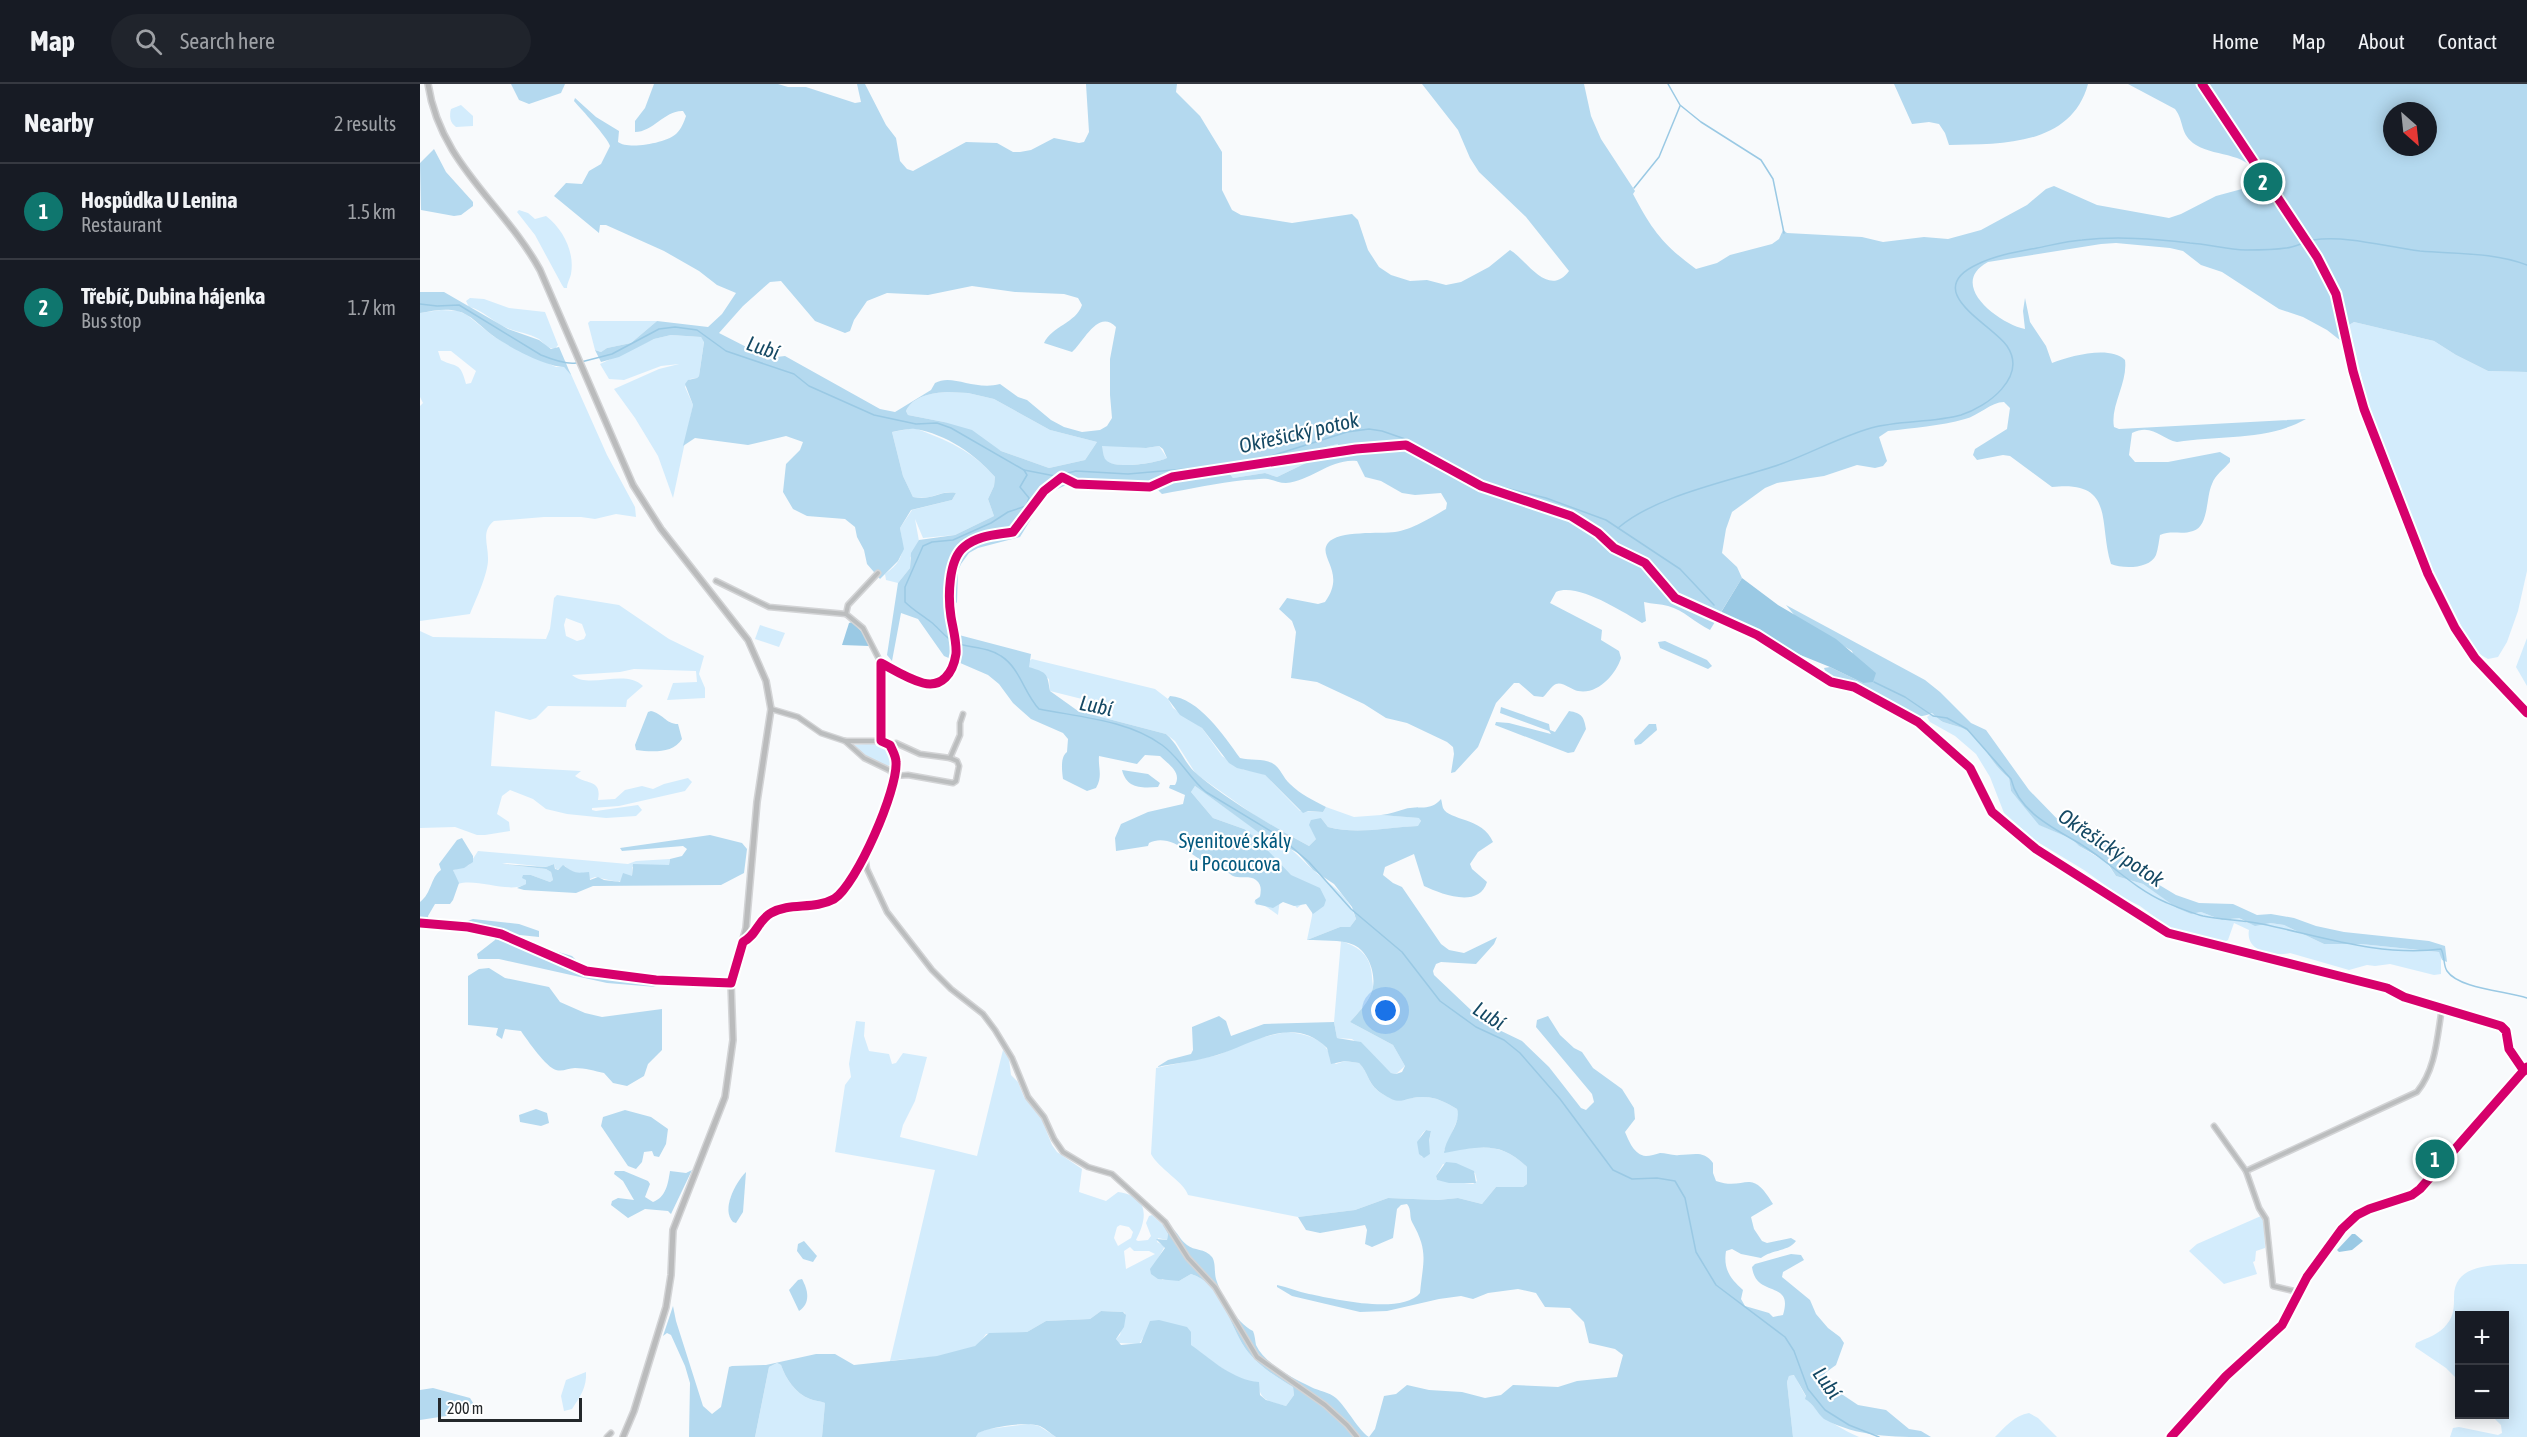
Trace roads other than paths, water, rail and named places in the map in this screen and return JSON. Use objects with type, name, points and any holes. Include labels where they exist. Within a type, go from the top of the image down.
[{"type":"main road","points":[[428,84],[436,116],[446,140],[468,176],[514,230],[531,255],[619,458],[638,494],[661,529],[748,640],[766,681],[771,709],[757,802],[748,917],[731,983],[733,1040],[725,1097],[673,1230],[671,1275],[666,1307],[634,1411],[623,1437]]},
{"type":"street","points":[[2202,84],[2317,257],[2336,294],[2353,372],[2364,409],[2428,574],[2455,628],[2475,658],[2527,713]]},
{"type":"street","points":[[846,614],[848,605],[878,573]]},
{"type":"street","points":[[716,581],[769,608],[846,614],[868,634],[881,663],[881,741]]},
{"type":"street","points":[[881,663],[923,683],[938,684]]},
{"type":"street","points":[[771,709],[798,717],[821,733],[845,741],[881,741],[890,745],[896,743],[920,754],[950,758],[957,761],[959,766],[956,781],[953,783],[908,775],[895,776]]},
{"type":"street","points":[[950,758],[960,735],[963,714]]},
{"type":"street","points":[[845,741],[864,758],[890,770],[895,776]]},
{"type":"street","points":[[743,942],[751,938],[764,918],[772,912],[823,904],[836,897],[865,855],[879,825],[895,776],[896,760],[890,745]]},
{"type":"street","points":[[865,855],[867,869],[887,912],[932,970],[951,989],[983,1014],[995,1030],[1012,1058],[1028,1097],[1044,1117],[1063,1152],[1088,1167],[1112,1174],[1165,1222],[1188,1258],[1215,1287],[1257,1357],[1325,1405],[1357,1437]]},
{"type":"street","points":[[2171,1437],[2226,1376],[2282,1325],[2291,1311],[2298,1292],[2342,1229],[2357,1215],[2412,1195],[2420,1189],[2525,1069],[2509,1049],[2506,1031],[2500,1026],[2404,998]]},
{"type":"street","points":[[2246,1171],[2417,1092],[2428,1078],[2431,1068],[2442,1008]]},
{"type":"street","points":[[2214,1126],[2246,1171],[2259,1208],[2266,1219],[2273,1286],[2298,1292]]},
{"type":"street","points":[[607,1437],[611,1433]]},
{"type":"waterway","points":[[1668,84],[1680,105],[1701,122],[1761,160],[1773,179],[1784,233]]},
{"type":"waterway","points":[[1634,188],[1659,157],[1680,106]]},
{"type":"waterway","points":[[1618,528],[1634,516],[1674,497],[1781,464],[1859,432],[1882,425],[1961,415],[1993,398],[2009,379],[2012,358],[2007,346],[1999,337],[1965,307],[1957,296],[1956,285],[1962,274],[1978,264],[1999,256],[2065,242],[2096,239],[2150,239],[2246,250],[2281,249],[2313,240],[2340,239],[2420,251],[2474,254],[2527,265]]},
{"type":"waterway","name":"Lubí","points":[[420,304],[459,305],[541,355],[554,360],[576,363]]},
{"type":"waterway","name":"Lubí","points":[[581,362],[612,354],[659,329],[675,327],[697,330],[726,351],[794,374],[809,386],[874,415],[916,424],[937,423],[951,428],[1024,470],[1027,475],[1020,487],[1029,498],[1026,506],[1008,512],[991,523],[953,540],[932,542],[923,546],[905,587],[905,602],[952,641],[991,651],[1001,656],[1013,667],[1039,709],[1119,725],[1149,737],[1168,750],[1206,792],[1279,836],[1309,862],[1351,909],[1402,952],[1440,1001],[1476,1027],[1504,1040],[1520,1053],[1560,1099],[1613,1170],[1632,1179],[1657,1178],[1675,1181],[1685,1198],[1696,1252],[1716,1285],[1785,1337],[1794,1351],[1808,1389],[1825,1410],[1849,1425],[1879,1437]]},
{"type":"waterway","name":"Okřešický potok","points":[[1024,470],[1055,476],[1076,471],[1128,474],[1219,466],[1268,457],[1347,432],[1369,429],[1382,431],[1408,440],[1481,482],[1546,498],[1606,520],[1680,569],[1714,605]]},
{"type":"waterway","name":"Okřešický potok","points":[[1874,682],[1905,697],[1933,716],[1947,718],[1967,729],[2011,779],[2015,791],[2030,811],[2093,852],[2132,883],[2165,902],[2203,916],[2262,924],[2373,948],[2418,951],[2441,949],[2446,969],[2453,977],[2472,986],[2527,998]]},
{"type":"place","name":"Třebíč, Dubina hájenka","points":[[2263,182]]},
{"type":"place","name":"Hospůdka U Lenina","points":[[2435,1159]]},
{"type":"park label","name":"Syenitové skály u Pocoucova","points":[[1235,852]]}]
